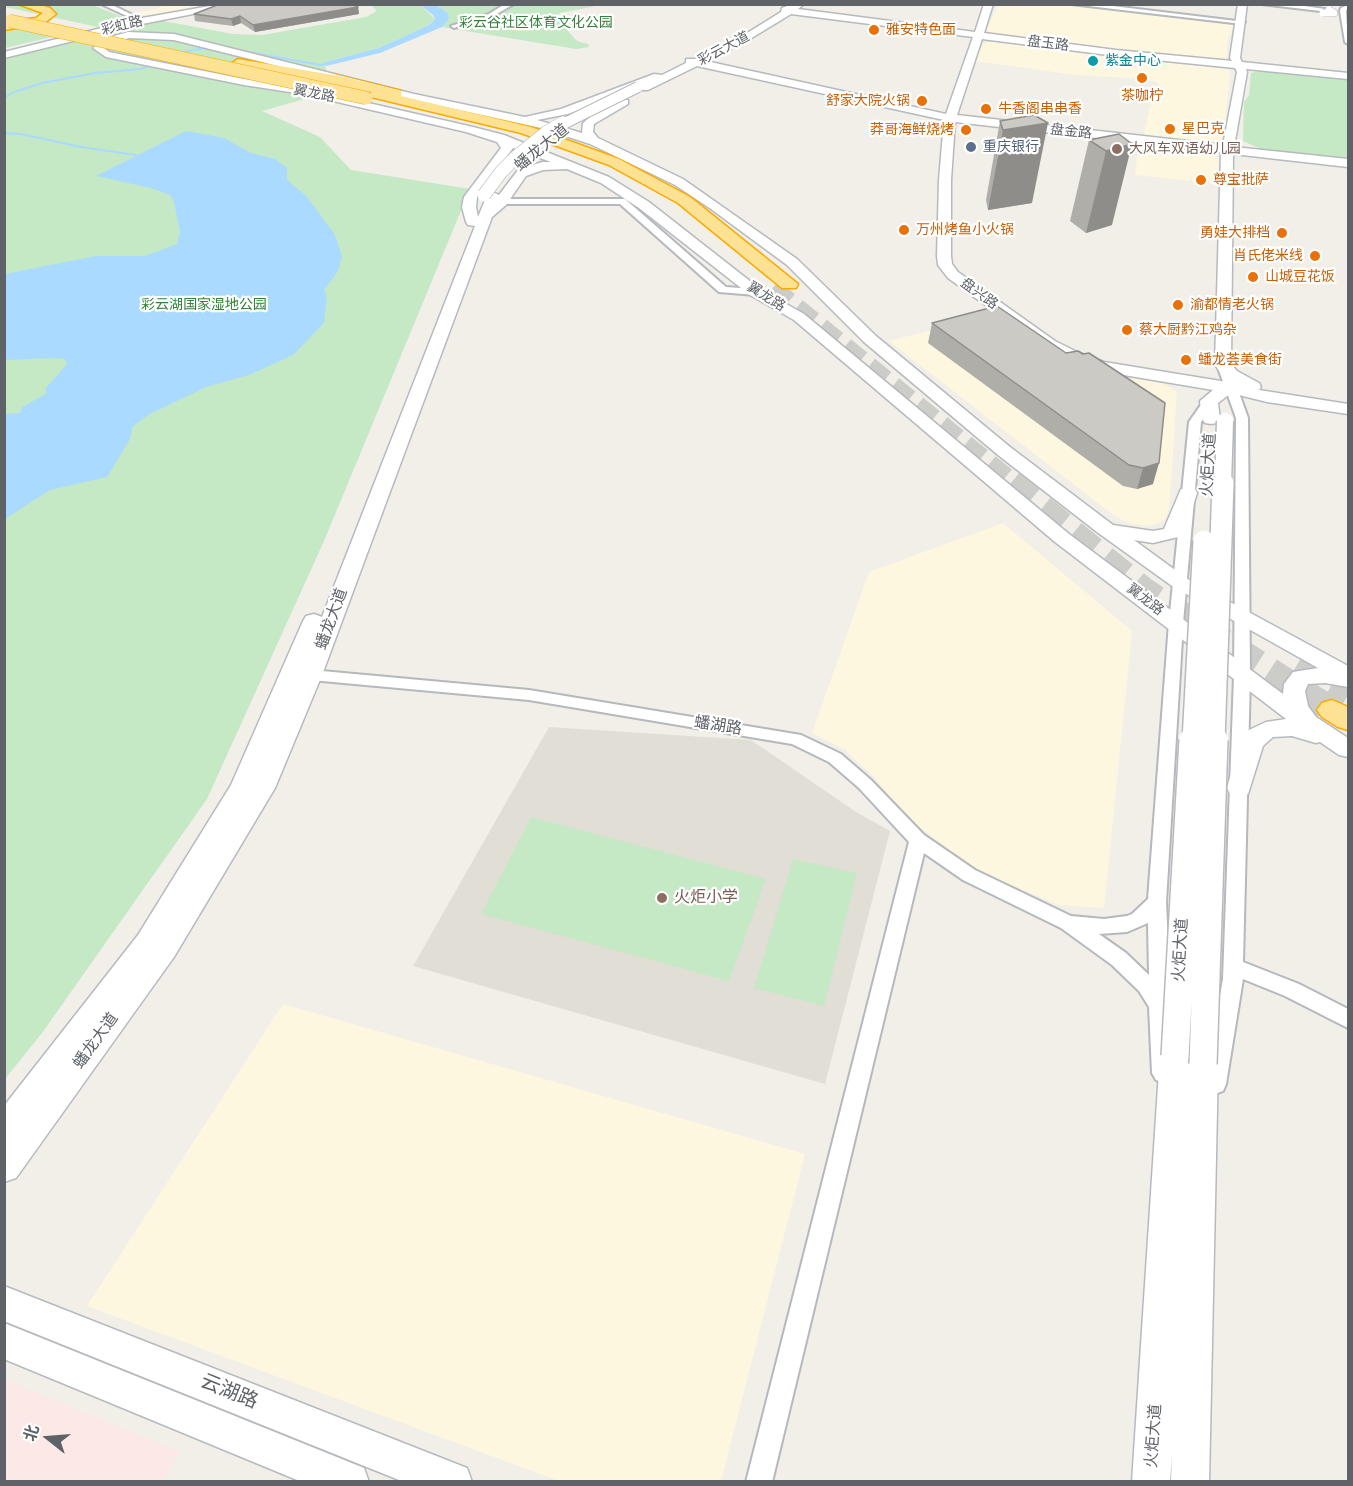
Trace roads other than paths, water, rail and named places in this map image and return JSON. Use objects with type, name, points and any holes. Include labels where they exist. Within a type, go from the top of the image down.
[{"type":"highway","points":[[11,17],[32,30],[162,57],[303,91]]},
{"type":"highway","points":[[11,17],[170,54],[374,95],[414,97]]},
{"type":"highway","points":[[11,17],[339,80],[374,95],[385,109]]},
{"type":"highway","name":"翼龙路","points":[[11,17],[238,63],[495,122],[555,139],[614,162],[684,200],[789,284]]},
{"type":"highway","points":[[238,63],[339,80]]},
{"type":"highway","name":"翼龙路","points":[[374,95],[545,144],[628,180],[667,204],[772,288]]},
{"type":"highway","points":[[631,159],[671,186],[684,200]]},
{"type":"highway","points":[[605,180],[667,204]]},
{"type":"main road","name":"彩虹路","points":[[4,53],[141,20],[228,4]]},
{"type":"main road","name":"彩虹路","points":[[141,20],[240,4]]},
{"type":"main road","name":"盘兴路","points":[[989,4],[951,117],[945,180],[945,266],[953,275],[1038,336],[1071,355],[1100,366],[1166,377],[1232,393],[1248,396],[1261,392]]},
{"type":"main road","points":[[1166,377],[1205,378],[1219,372],[1223,365],[1228,148],[1243,4]]},
{"type":"main road","name":"盘玉路","points":[[792,7],[1009,39],[1348,76]]},
{"type":"main road","name":"彩云大道","points":[[641,87],[694,62],[792,7]]},
{"type":"main road","name":"翼龙路","points":[[374,95],[270,59],[161,35],[128,35],[105,42],[98,48],[106,54],[244,82],[303,91],[500,138],[605,180],[644,205],[755,292],[799,317],[835,345],[1071,545],[1176,623],[1242,676],[1336,730]]},
{"type":"main road","name":"盘金路","points":[[694,62],[951,117],[1185,144],[1223,142],[1228,148]]},
{"type":"main road","points":[[495,115],[529,118],[556,114],[664,76]]},
{"type":"main road","points":[[594,141],[587,132],[593,118],[647,92],[664,76]]},
{"type":"main road","name":"蟠龙大道","points":[[4,1132],[148,943],[243,787],[293,673],[478,221],[524,158],[555,134],[641,87]]},
{"type":"main road","points":[[414,97],[544,125],[594,141],[698,193],[792,262],[870,339],[1004,451],[1104,528],[1179,582],[1348,675]]},
{"type":"main road","points":[[478,221],[469,207],[471,197],[506,151],[507,148],[500,138]]},
{"type":"main road","points":[[1228,148],[1348,163]]},
{"type":"main road","points":[[493,198],[518,176],[534,168],[559,166],[587,171]]},
{"type":"main road","name":"蟠龙大道","points":[[4,1167],[164,949],[263,788],[311,675],[478,221]]},
{"type":"main road","points":[[1223,365],[1237,380],[1261,392],[1348,409]]},
{"type":"main road","points":[[1166,377],[1181,383],[1215,414],[1232,393]]},
{"type":"main road","points":[[1261,392],[1348,401]]},
{"type":"main road","name":"火炬大道","points":[[1152,1482],[1184,1170],[1215,414],[1229,402],[1232,393]]},
{"type":"main road","points":[[1104,528],[1141,537],[1171,533],[1176,528],[1188,493]]},
{"type":"main road","points":[[1071,545],[1096,550],[1109,546],[1111,540],[1104,528]]},
{"type":"main road","points":[[1336,730],[1297,707],[1293,691],[1295,684],[1301,678],[1312,675],[1348,681]]},
{"type":"main road","points":[[1239,788],[1251,745],[1257,736],[1266,730],[1279,727],[1336,730]]},
{"type":"main road","name":"火炬大道","points":[[1184,1170],[1190,1482]]},
{"type":"main road","name":"云湖路","points":[[4,1303],[453,1482]]},
{"type":"main road","points":[[4,1341],[350,1482]]},
{"type":"street","points":[[104,4],[141,20]]},
{"type":"street","points":[[454,26],[491,15],[512,4]]},
{"type":"street","points":[[1074,4],[1242,22]]},
{"type":"street","points":[[1264,4],[1326,11],[1319,10],[1346,9],[1348,42]]},
{"type":"street","points":[[493,198],[622,201],[723,290],[755,292]]},
{"type":"street","points":[[1184,1170],[1233,967],[1242,676],[1242,418],[1223,365]]},
{"type":"street","points":[[1184,1170],[1159,1005],[1157,902],[1179,582],[1195,422],[1215,414]]},
{"type":"street","name":"蟠湖路","points":[[311,675],[529,695],[795,739],[835,758],[865,784],[918,840],[969,874],[1068,923]]},
{"type":"street","points":[[759,1482],[918,840]]},
{"type":"street","points":[[1068,923],[1104,927],[1127,924],[1139,920],[1157,902]]},
{"type":"street","points":[[1068,923],[1134,972],[1159,1005]]},
{"type":"street","points":[[1233,967],[1292,990],[1348,1019]]},
{"type":"water","points":[[420,5],[436,5],[448,13],[447,22],[442,27],[380,53],[326,66],[325,62],[379,48],[429,25],[435,19]]},
{"type":"water","points":[[186,131],[224,138],[251,153],[275,159],[287,168],[287,180],[307,197],[335,235],[342,256],[338,271],[324,290],[327,297],[324,323],[293,355],[249,375],[206,387],[150,414],[133,426],[130,439],[107,477],[50,490],[5,519],[5,414],[20,413],[22,407],[44,395],[47,392],[45,389],[67,364],[65,359],[56,358],[5,360],[5,274],[96,256],[145,256],[177,244],[180,232],[174,202],[170,195],[151,188],[96,176]]},
{"type":"waterway","points":[[179,53],[209,47]]},
{"type":"waterway","points":[[220,47],[321,65],[330,63]]},
{"type":"waterway","points":[[4,98],[14,92],[42,83],[95,73],[141,69],[166,59]]},
{"type":"waterway","points":[[4,133],[21,134],[81,147],[136,155]]},
{"type":"tunnel","points":[[772,289],[1013,484]]},
{"type":"tunnel","points":[[1011,483],[1145,591],[1332,710]]},
{"type":"tunnel","points":[[1297,665],[1348,695]]},
{"type":"place","name":"雅安特色面","points":[[874,30]]},
{"type":"place","name":"紫金中心","points":[[1093,61]]},
{"type":"place","name":"茶咖柠","points":[[1142,78]]},
{"type":"place","name":"舒家大院火锅","points":[[922,101]]},
{"type":"place","name":"牛香阁串串香","points":[[986,109]]},
{"type":"place","name":"星巴克","points":[[1170,129]]},
{"type":"place","name":"莽哥海鲜烧烤","points":[[966,130]]},
{"type":"place","name":"重庆银行","points":[[971,147]]},
{"type":"place","name":"大风车双语幼儿园","points":[[1117,149]]},
{"type":"place","name":"尊宝批萨","points":[[1201,180]]},
{"type":"place","name":"万州烤鱼小火锅","points":[[904,230]]},
{"type":"place","name":"勇娃大排档","points":[[1282,233]]},
{"type":"place","name":"肖氏佬米线","points":[[1315,256]]},
{"type":"place","name":"山城豆花饭","points":[[1253,277]]},
{"type":"place","name":"渝都情老火锅","points":[[1178,305]]},
{"type":"place","name":"蔡大厨黔江鸡杂","points":[[1127,330]]},
{"type":"place","name":"蟠龙荟美食街","points":[[1186,360]]},
{"type":"place","name":"火炬小学","points":[[662,898]]},
{"type":"park label","name":"彩云谷社区体育文化公园","points":[[536,23]]},
{"type":"park label","name":"彩云湖国家湿地公园","points":[[204,305]]}]
